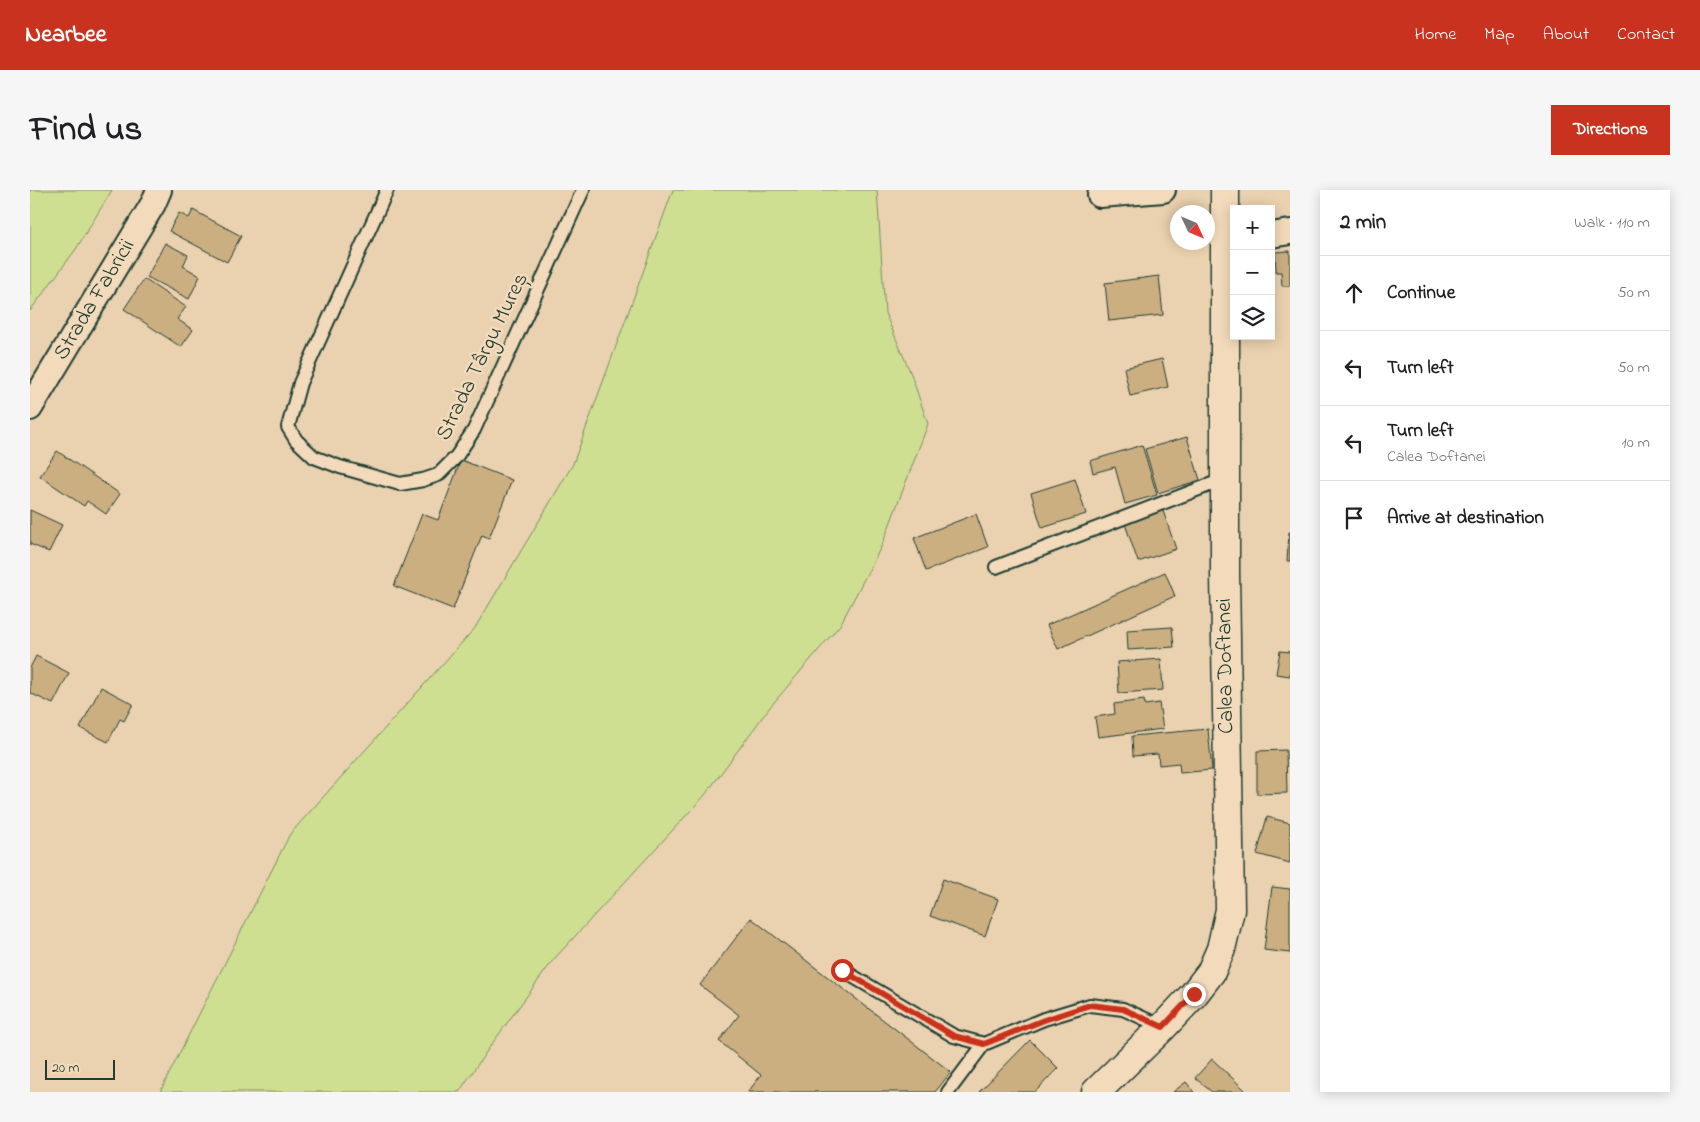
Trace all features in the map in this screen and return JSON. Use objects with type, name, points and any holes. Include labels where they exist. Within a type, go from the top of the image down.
[{"type":"main road","name":"Calea Doftanei","points":[[1096,1092],[1163,1027],[1194,994],[1211,972],[1221,949],[1230,910],[1225,479],[1229,242],[1225,190]]},
{"type":"street","name":"Strada Fabricii","points":[[30,408],[153,204],[158,190]]},
{"type":"street","points":[[1100,195],[1163,190]]},
{"type":"street","points":[[1275,234],[1290,232]]},
{"type":"lane","name":"Strada Târgu Mureș","points":[[387,190],[300,383],[288,427],[296,440],[314,457],[340,467],[400,484],[424,480],[438,475],[456,457],[474,430],[583,190]]},
{"type":"lane","points":[[996,567],[1225,479]]},
{"type":"lane","points":[[842,970],[954,1036],[984,1044]]},
{"type":"lane","points":[[948,1092],[984,1044],[1044,1020],[1090,1005],[1123,1009],[1163,1027]]},
{"type":"green space","points":[[30,190],[112,190],[76,249],[30,311]]},
{"type":"green space","points":[[673,190],[877,190],[885,313],[911,374],[928,424],[882,545],[840,625],[770,707],[705,795],[554,959],[459,1092],[160,1092],[290,834],[475,628],[573,464]]},
{"type":"building","points":[[193,210],[241,236],[227,262],[169,231],[179,213],[189,218]]},
{"type":"building","points":[[165,243],[188,255],[183,266],[200,276],[189,299],[147,277]]},
{"type":"building","points":[[1290,251],[1290,286],[1282,286],[1281,272],[1276,272],[1275,252]]},
{"type":"building","points":[[1159,276],[1163,315],[1109,321],[1105,283]]},
{"type":"building","points":[[144,279],[186,307],[177,319],[193,330],[181,347],[124,309]]},
{"type":"building","points":[[1162,359],[1168,387],[1130,396],[1124,368]]},
{"type":"building","points":[[1187,437],[1200,480],[1158,493],[1145,449]]},
{"type":"building","points":[[1142,445],[1157,495],[1125,504],[1115,467],[1093,473],[1090,461]]},
{"type":"building","points":[[57,451],[120,494],[106,514],[87,501],[84,506],[40,476]]},
{"type":"building","points":[[461,460],[512,480],[489,538],[482,535],[453,609],[394,586],[422,514],[438,520]]},
{"type":"building","points":[[1075,479],[1086,514],[1042,528],[1031,493]]},
{"type":"building","points":[[1162,508],[1176,549],[1138,562],[1124,521]]},
{"type":"building","points":[[30,510],[62,525],[49,552],[30,544]]},
{"type":"building","points":[[976,514],[988,547],[926,571],[914,538]]},
{"type":"building","points":[[1289,532],[1290,561],[1287,561]]},
{"type":"building","points":[[1165,572],[1175,596],[1058,649],[1047,625]]},
{"type":"building","points":[[1172,627],[1174,647],[1128,650],[1127,630]]},
{"type":"building","points":[[1280,651],[1290,652],[1290,676],[1276,674]]},
{"type":"building","points":[[36,656],[69,673],[53,704],[30,693],[30,668]]},
{"type":"building","points":[[1161,659],[1163,690],[1119,693],[1117,662]]},
{"type":"building","points":[[101,687],[133,704],[124,721],[120,719],[108,742],[80,728]]},
{"type":"building","points":[[1144,700],[1145,705],[1159,703],[1163,729],[1098,737],[1095,717],[1115,714],[1114,704]]},
{"type":"building","points":[[1208,729],[1212,770],[1180,773],[1179,763],[1159,765],[1158,754],[1133,756],[1132,736]]},
{"type":"building","points":[[1286,750],[1287,793],[1257,794],[1257,751]]},
{"type":"building","points":[[1267,817],[1290,823],[1290,863],[1257,854]]},
{"type":"building","points":[[943,879],[998,899],[985,936],[930,916]]},
{"type":"building","points":[[1272,887],[1290,889],[1290,953],[1264,950]]},
{"type":"building","points":[[751,918],[951,1072],[935,1092],[748,1092],[761,1075],[719,1041],[739,1015],[700,985]]},
{"type":"building","points":[[1030,1040],[1058,1068],[1035,1092],[979,1092]]},
{"type":"building","points":[[1212,1059],[1245,1090],[1244,1092],[1212,1092],[1195,1078]]},
{"type":"building","points":[[1186,1082],[1194,1092],[1173,1092]]},
{"type":"route","points":[[842,970],[954,1036],[984,1044],[1044,1020],[1090,1005],[1123,1009],[1163,1027],[1194,994]]}]
